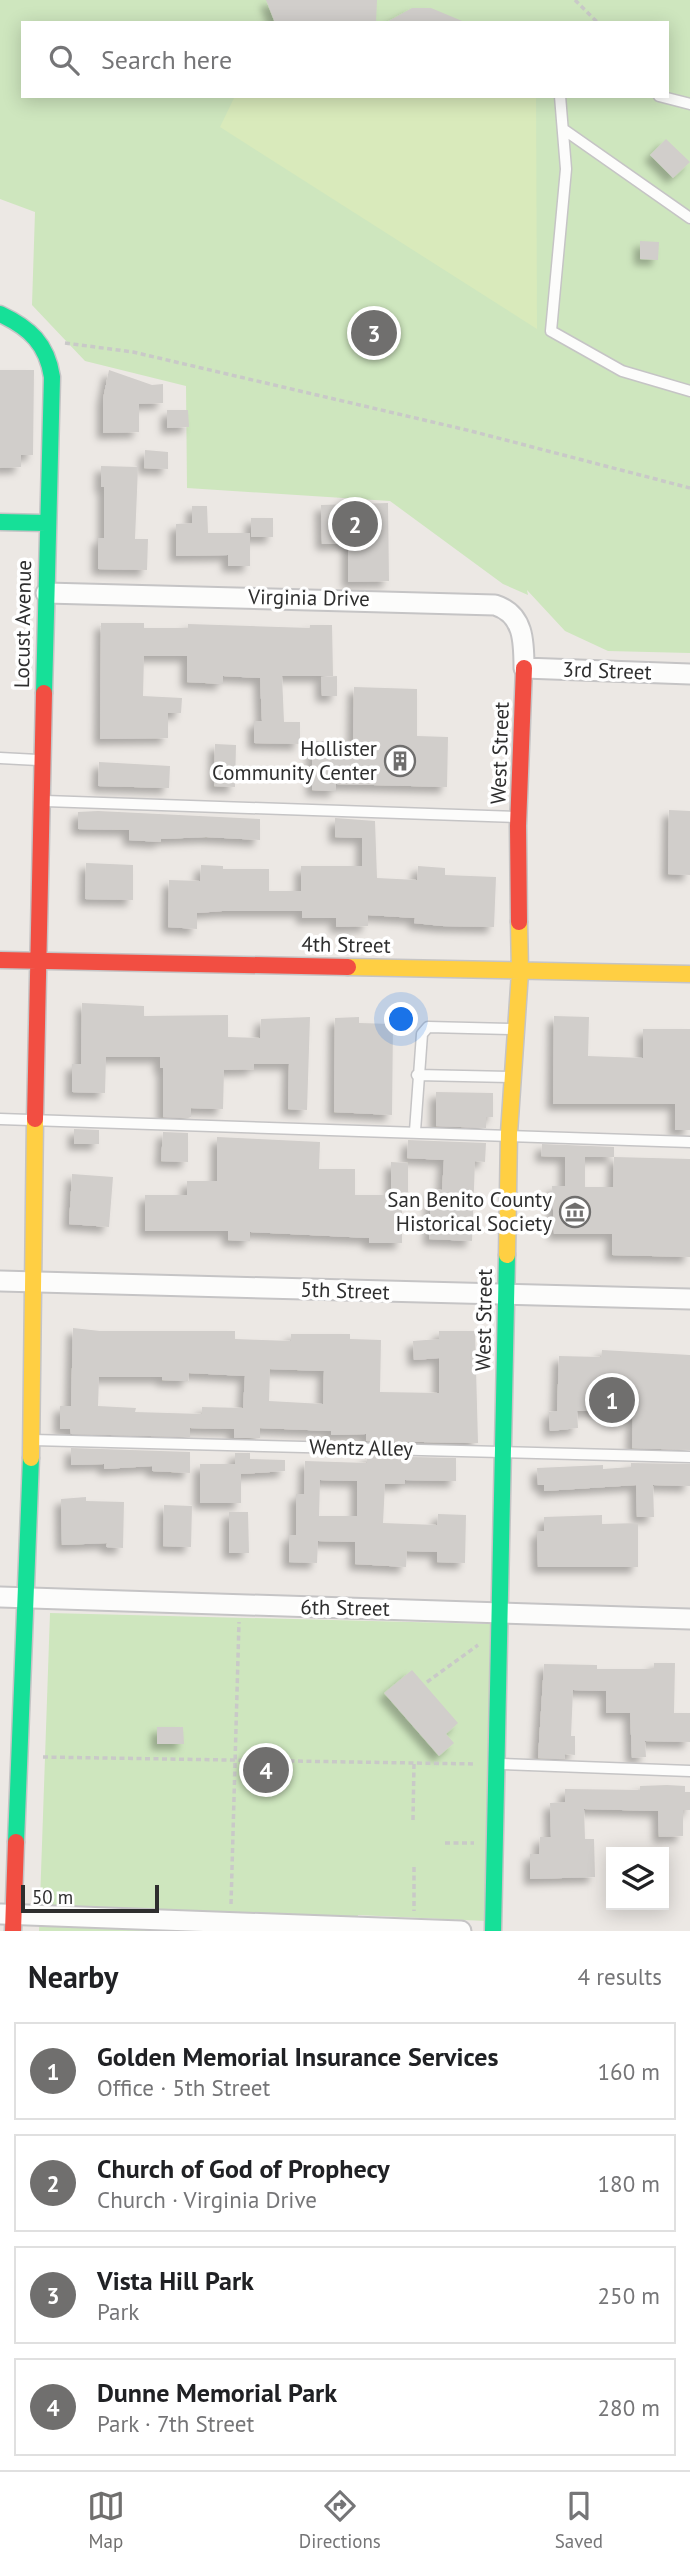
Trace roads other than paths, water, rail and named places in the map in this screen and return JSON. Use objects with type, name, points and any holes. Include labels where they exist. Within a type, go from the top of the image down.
[{"type":"street","name":"Locust Avenue","points":[[0,314],[29,329],[40,339],[50,357],[52,377],[41,760],[32,1440],[27,1598],[15,1756],[9,1919]]},
{"type":"street","points":[[0,522],[46,523]]},
{"type":"street","name":"Virginia Drive","points":[[46,593],[495,605],[509,611],[518,621],[524,647],[524,668]]},
{"type":"street","name":"3rd Street","points":[[524,668],[690,674]]},
{"type":"street","name":"West Street","points":[[493,1931],[502,1620],[502,1451],[509,1133],[519,1030],[518,817],[524,668]]},
{"type":"street","name":"4th Street","points":[[0,960],[690,974]]},
{"type":"street","name":"5th Street","points":[[0,1282],[690,1299]]},
{"type":"street","name":"6th Street","points":[[0,1597],[502,1620],[690,1619]]},
{"type":"street","points":[[9,1919],[231,1922],[461,1931]]},
{"type":"lane","points":[[560,98],[566,169],[551,331],[622,371],[690,391]]},
{"type":"lane","points":[[667,98],[690,104]]},
{"type":"lane","points":[[563,129],[690,218]]},
{"type":"lane","points":[[0,758],[41,760]]},
{"type":"lane","points":[[41,801],[518,817]]},
{"type":"lane","points":[[415,1131],[422,1034],[428,1027],[519,1030]]},
{"type":"lane","points":[[417,1075],[514,1077]]},
{"type":"lane","points":[[0,1119],[509,1133],[690,1142]]},
{"type":"lane","name":"Wentz Alley","points":[[32,1440],[690,1457]]},
{"type":"lane","points":[[496,1764],[690,1771]]},
{"type":"place","name":"Vista Hill Park","points":[[374,333]]},
{"type":"place","name":"Church of God of Prophecy","points":[[355,524]]},
{"type":"place","name":"Hollister Community Center","points":[[400,761]]},
{"type":"place","name":"San Benito County Historical Society","points":[[575,1212]]},
{"type":"place","name":"Golden Memorial Insurance Services","points":[[612,1400]]},
{"type":"place","name":"Dunne Memorial Park","points":[[266,1770]]}]
